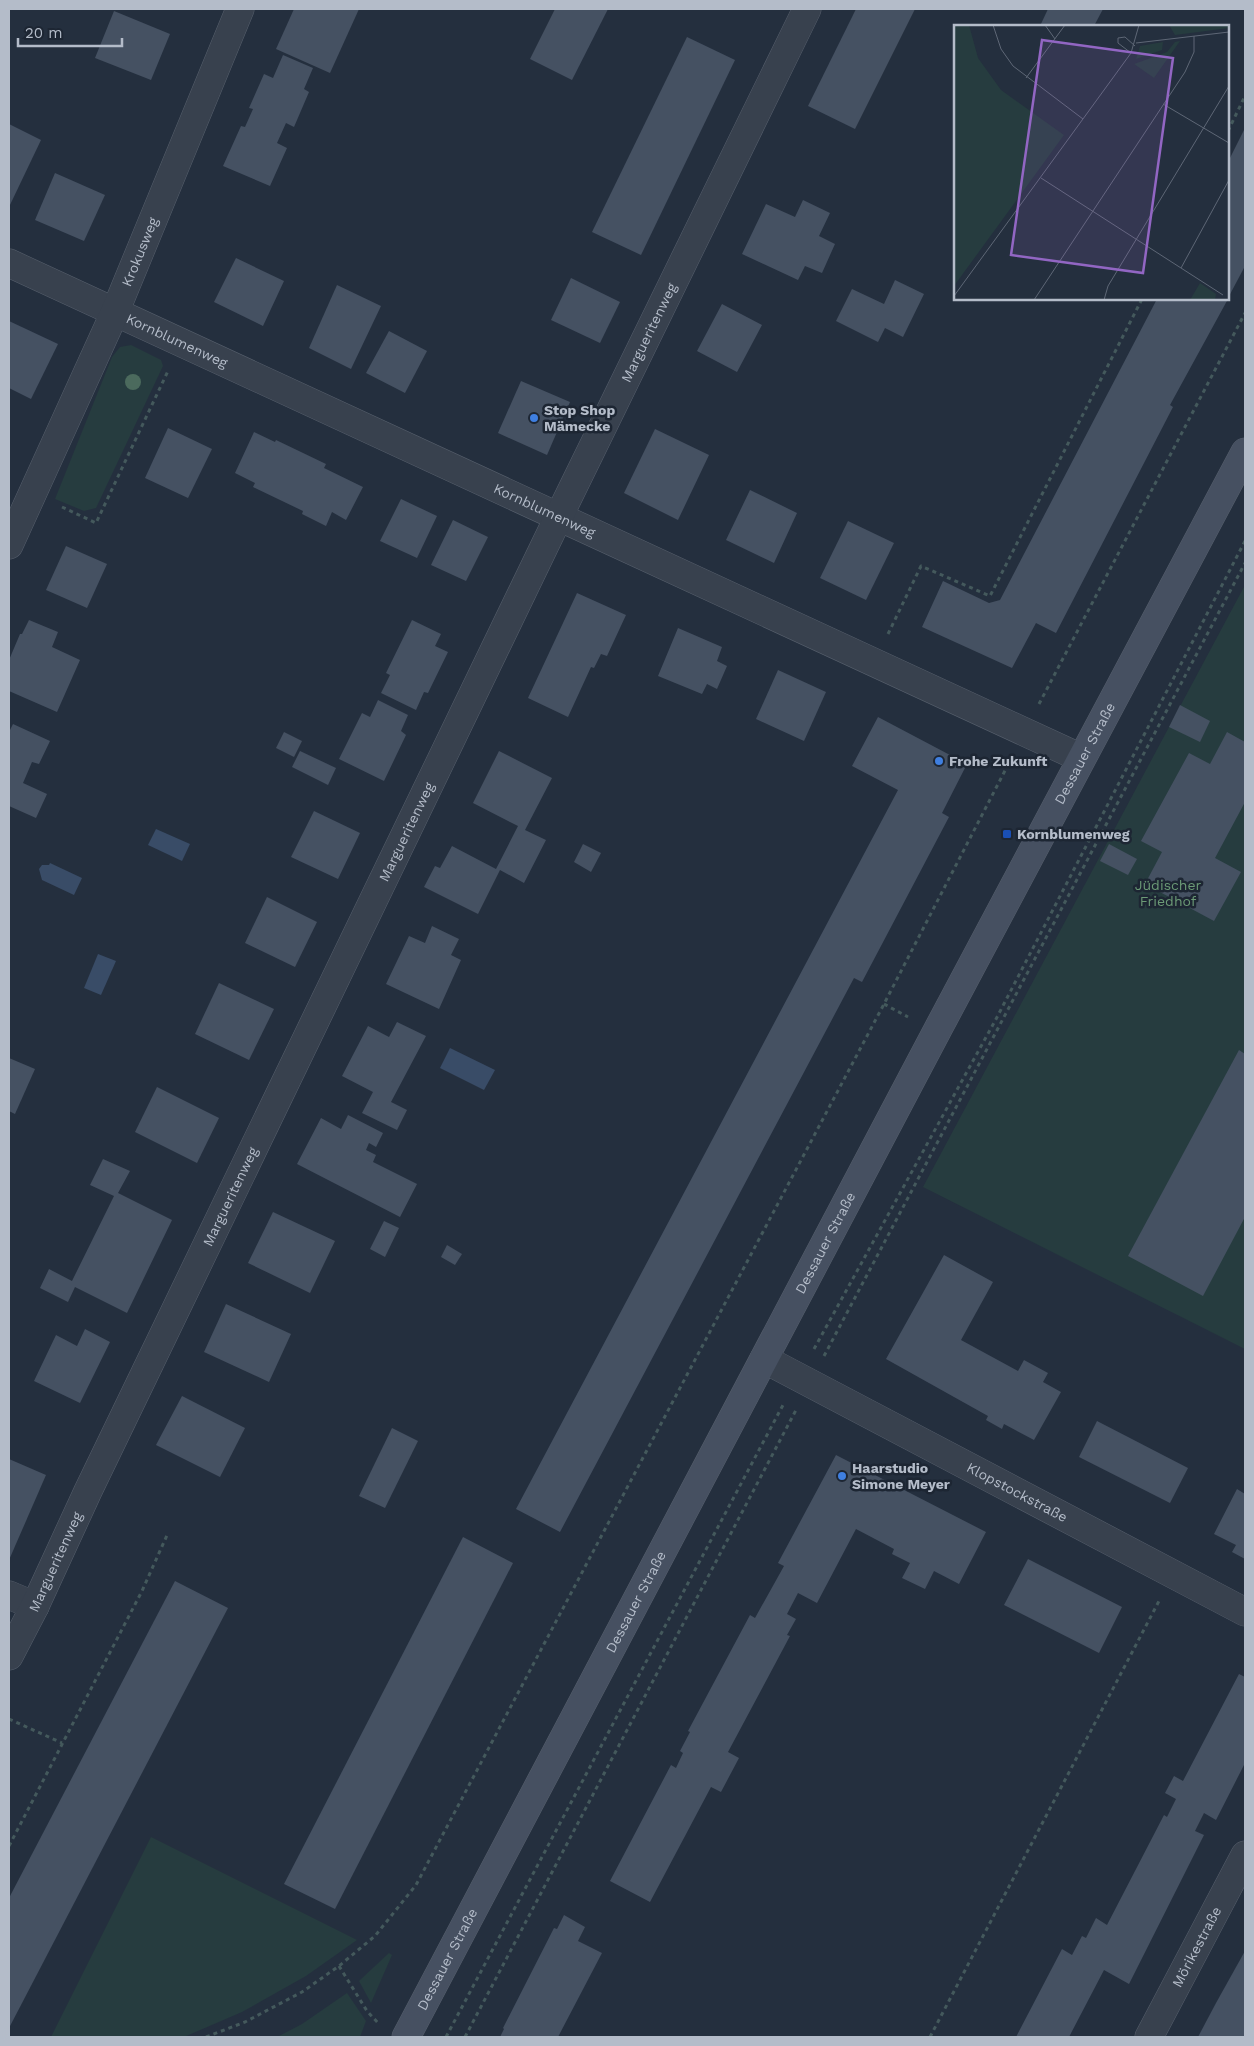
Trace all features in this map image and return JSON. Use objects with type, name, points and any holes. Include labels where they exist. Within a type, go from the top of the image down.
[{"type":"main road","name":"Dessauer Straße","points":[[396,2033],[764,1358],[1245,452]]},
{"type":"street","name":"Krokusweg","points":[[9,545],[115,312],[240,9]]},
{"type":"street","name":"Margueritenweg","points":[[9,1656],[35,1606],[88,1491],[559,516],[808,9]]},
{"type":"street","name":"Kornblumenweg","points":[[9,263],[1081,758]]},
{"type":"street","name":"Klopstockstraße","points":[[764,1358],[1245,1612]]},
{"type":"street","points":[[9,1595],[35,1606]]},
{"type":"street","name":"Mörikestraße","points":[[1149,2037],[1245,1855]]},
{"type":"path","points":[[1229,129],[1245,96]]},
{"type":"path","points":[[875,663],[921,566],[990,596],[1141,300]]},
{"type":"path","points":[[206,2037],[245,2022],[294,1996],[338,1966],[375,1936],[416,1885],[430,1862],[480,1762],[884,1004],[1245,313]]},
{"type":"path","points":[[31,494],[96,523],[181,343]]},
{"type":"path","points":[[465,2037],[804,1379],[995,1021],[1245,541]]},
{"type":"path","points":[[446,2037],[1245,563]]},
{"type":"path","points":[[9,1846],[11,1838],[142,1591],[168,1533]]},
{"type":"path","points":[[930,2037],[1173,1573]]},
{"type":"path","points":[[9,1718],[62,1743]]},
{"type":"path","points":[[338,1966],[366,2011],[377,2023],[396,2033]]},
{"type":"green space","points":[[131,345],[161,360],[163,366],[96,508],[84,511],[55,499],[112,357],[120,347]]},
{"type":"green space","name":"Jüdischer Friedhof","points":[[1245,585],[1245,1349],[923,1187]]},
{"type":"green space","points":[[151,1837],[357,1940],[306,1976],[242,2012],[184,2037],[51,2037]]},
{"type":"green space","points":[[389,1953],[392,1955],[371,2003],[359,1981]]},
{"type":"green space","points":[[347,1993],[366,2021],[360,2037],[277,2037],[302,2024]]},
{"type":"water","points":[[156,829],[190,844],[182,861],[148,845]]},
{"type":"water","points":[[50,863],[82,878],[74,895],[42,880],[39,869],[42,865],[49,865]]},
{"type":"water","points":[[98,954],[116,961],[101,995],[84,988]]},
{"type":"water","points":[[450,1048],[495,1070],[484,1090],[440,1068]]},
{"type":"building","points":[[294,9],[359,9],[330,73],[276,49]]},
{"type":"building","points":[[555,9],[608,9],[572,80],[530,59]]},
{"type":"building","points":[[856,9],[915,9],[855,129],[808,106]]},
{"type":"building","points":[[1048,9],[1103,9],[1095,25],[1040,25]]},
{"type":"building","points":[[114,11],[170,34],[151,80],[95,58]]},
{"type":"building","points":[[687,37],[735,60],[641,255],[592,232]]},
{"type":"building","points":[[283,55],[313,68],[304,89],[309,92],[294,127],[286,123],[277,143],[287,148],[270,186],[223,166],[241,126],[245,127],[253,109],[249,108],[264,74],[273,78]]},
{"type":"building","points":[[9,124],[41,140],[9,207]]},
{"type":"building","points":[[1245,128],[1245,266],[1229,296],[1229,160]]},
{"type":"building","points":[[55,173],[105,195],[84,241],[35,220]]},
{"type":"building","points":[[803,200],[830,213],[819,236],[835,244],[822,273],[805,266],[798,280],[742,254],[766,204],[795,217]]},
{"type":"building","points":[[236,258],[284,281],[263,326],[214,302]]},
{"type":"building","points":[[571,278],[620,302],[600,343],[551,320]]},
{"type":"building","points":[[895,280],[924,294],[903,337],[885,328],[878,342],[836,321],[852,289],[884,304]]},
{"type":"building","points":[[337,285],[381,306],[351,369],[309,348]]},
{"type":"building","points":[[1156,300],[1227,300],[1170,405],[1173,407],[1056,633],[1036,623],[1012,668],[922,627],[943,581],[989,603],[1000,600]]},
{"type":"building","points":[[722,304],[762,325],[737,372],[697,351]]},
{"type":"building","points":[[9,321],[58,344],[31,399],[9,388]]},
{"type":"building","points":[[389,331],[427,351],[405,393],[366,373]]},
{"type":"building","name":"Stop Shop Mämecke","points":[[521,381],[570,402],[547,455],[498,433]]},
{"type":"building","points":[[168,428],[212,449],[188,498],[145,478]]},
{"type":"building","points":[[655,429],[709,455],[678,520],[624,493]]},
{"type":"building","points":[[254,432],[275,442],[276,440],[326,464],[324,468],[363,487],[346,520],[332,512],[326,526],[302,514],[303,511],[253,487],[255,483],[235,473]]},
{"type":"building","points":[[750,490],[797,513],[774,563],[726,540]]},
{"type":"building","points":[[401,499],[437,516],[417,558],[380,541]]},
{"type":"building","points":[[453,520],[488,537],[466,581],[431,565]]},
{"type":"building","points":[[848,521],[894,543],[866,600],[820,578]]},
{"type":"building","points":[[66,546],[107,564],[87,608],[46,590]]},
{"type":"building","points":[[577,593],[626,615],[607,656],[601,654],[594,668],[591,667],[568,717],[528,698]]},
{"type":"building","points":[[29,620],[58,632],[52,647],[80,660],[57,712],[9,691],[9,660],[20,634],[22,634]]},
{"type":"building","points":[[412,620],[441,634],[435,646],[448,652],[428,693],[424,692],[416,710],[381,693],[390,675],[386,673]]},
{"type":"building","points":[[678,628],[722,647],[717,661],[727,666],[717,689],[707,684],[702,694],[658,676]]},
{"type":"building","points":[[778,670],[826,692],[804,741],[756,719]]},
{"type":"building","points":[[378,700],[408,715],[401,731],[406,735],[384,781],[339,759],[362,713],[370,717]]},
{"type":"building","points":[[1180,705],[1210,721],[1200,742],[1169,727]]},
{"type":"building","points":[[878,717],[967,764],[942,813],[949,817],[862,982],[854,978],[560,1532],[516,1509],[898,790],[852,766]]},
{"type":"building","points":[[13,724],[50,741],[39,764],[32,762],[23,783],[47,794],[36,818],[9,806],[9,732]]},
{"type":"building","points":[[284,732],[302,741],[294,757],[276,748]]},
{"type":"building","points":[[1227,732],[1245,742],[1245,802],[1215,858],[1241,872],[1214,921],[1145,884],[1162,852],[1141,841],[1189,753],[1210,764]]},
{"type":"building","points":[[300,751],[336,768],[328,785],[292,767]]},
{"type":"building","points":[[499,751],[552,778],[525,830],[546,840],[524,883],[500,870],[478,914],[424,887],[435,866],[440,868],[452,846],[496,869],[518,826],[473,803]]},
{"type":"building","points":[[314,811],[360,833],[338,879],[291,857]]},
{"type":"building","points":[[583,844],[601,853],[591,872],[574,862]]},
{"type":"building","points":[[1109,844],[1137,859],[1128,875],[1100,861]]},
{"type":"building","points":[[267,897],[317,922],[295,967],[245,943]]},
{"type":"building","points":[[432,926],[459,939],[451,955],[461,960],[439,1009],[386,984],[409,936],[425,943]]},
{"type":"building","points":[[219,983],[274,1009],[249,1060],[195,1034]]},
{"type":"building","points":[[397,1022],[426,1036],[391,1102],[407,1110],[397,1130],[362,1113],[373,1092],[342,1076],[368,1026],[389,1037]]},
{"type":"building","points":[[1239,1050],[1245,1054],[1245,1217],[1203,1296],[1128,1256]]},
{"type":"building","points":[[9,1058],[35,1069],[15,1114],[9,1111]]},
{"type":"building","points":[[157,1087],[219,1118],[197,1163],[135,1132]]},
{"type":"building","points":[[348,1115],[383,1133],[376,1147],[369,1143],[366,1150],[376,1155],[373,1162],[417,1184],[400,1217],[297,1164],[321,1118],[341,1129]]},
{"type":"building","points":[[103,1159],[130,1171],[118,1193],[172,1220],[127,1313],[75,1287],[68,1302],[40,1288],[49,1269],[72,1281],[114,1196],[90,1185]]},
{"type":"building","points":[[273,1212],[335,1241],[310,1293],[248,1263]]},
{"type":"building","points":[[384,1221],[399,1228],[385,1257],[370,1249]]},
{"type":"building","points":[[447,1245],[462,1254],[455,1265],[441,1257]]},
{"type":"building","points":[[944,1255],[993,1282],[961,1340],[1018,1371],[1024,1360],[1048,1373],[1043,1382],[1061,1392],[1034,1440],[1004,1424],[1002,1429],[986,1420],[988,1416],[886,1359]]},
{"type":"building","points":[[226,1304],[291,1334],[269,1382],[204,1352]]},
{"type":"building","points":[[85,1329],[110,1342],[80,1403],[34,1381],[56,1335],[77,1346]]},
{"type":"building","points":[[182,1396],[245,1428],[220,1477],[156,1445]]},
{"type":"building","points":[[1097,1421],[1188,1468],[1170,1503],[1079,1457]]},
{"type":"building","points":[[392,1428],[418,1441],[385,1508],[359,1496]]},
{"type":"building","points":[[836,1455],[986,1532],[959,1584],[934,1571],[925,1589],[902,1578],[910,1563],[892,1554],[894,1549],[856,1529],[817,1603],[798,1593],[787,1614],[796,1619],[787,1635],[790,1636],[728,1752],[739,1758],[721,1792],[711,1787],[650,1902],[610,1881],[671,1765],[676,1768],[683,1753],[680,1751],[690,1732],[688,1731],[750,1615],[755,1618],[784,1566],[778,1563]]},
{"type":"building","points":[[9,1459],[46,1475],[9,1560]]},
{"type":"building","points":[[1237,1489],[1245,1494],[1245,1559],[1232,1552],[1236,1545],[1214,1534]]},
{"type":"building","points":[[463,1537],[513,1563],[335,1909],[284,1884]]},
{"type":"building","points":[[1028,1559],[1122,1607],[1099,1653],[1004,1605]]},
{"type":"building","points":[[175,1581],[228,1608],[9,2028],[9,1898]]},
{"type":"building","points":[[1239,1674],[1245,1677],[1245,1763],[1216,1820],[1204,1813],[1195,1831],[1204,1835],[1129,1984],[1104,1970],[1069,2037],[1016,2037],[1062,1949],[1072,1955],[1082,1936],[1086,1938],[1096,1918],[1107,1925],[1164,1815],[1167,1817],[1176,1799],[1165,1793],[1174,1776],[1183,1781]]},
{"type":"building","points":[[564,1915],[585,1927],[578,1941],[602,1953],[558,2037],[500,2037],[554,1928],[557,1929]]},
{"type":"building","points":[[1245,1951],[1245,2037],[1198,2037],[1216,2003]]},
{"type":"place","name":"Stop Shop Mämecke","points":[[534,418]]},
{"type":"place","name":"Frohe Zukunft","points":[[939,761]]},
{"type":"place","name":"Kornblumenweg","points":[[1007,834]]},
{"type":"place","name":"Haarstudio Simone Meyer","points":[[842,1476]]}]
